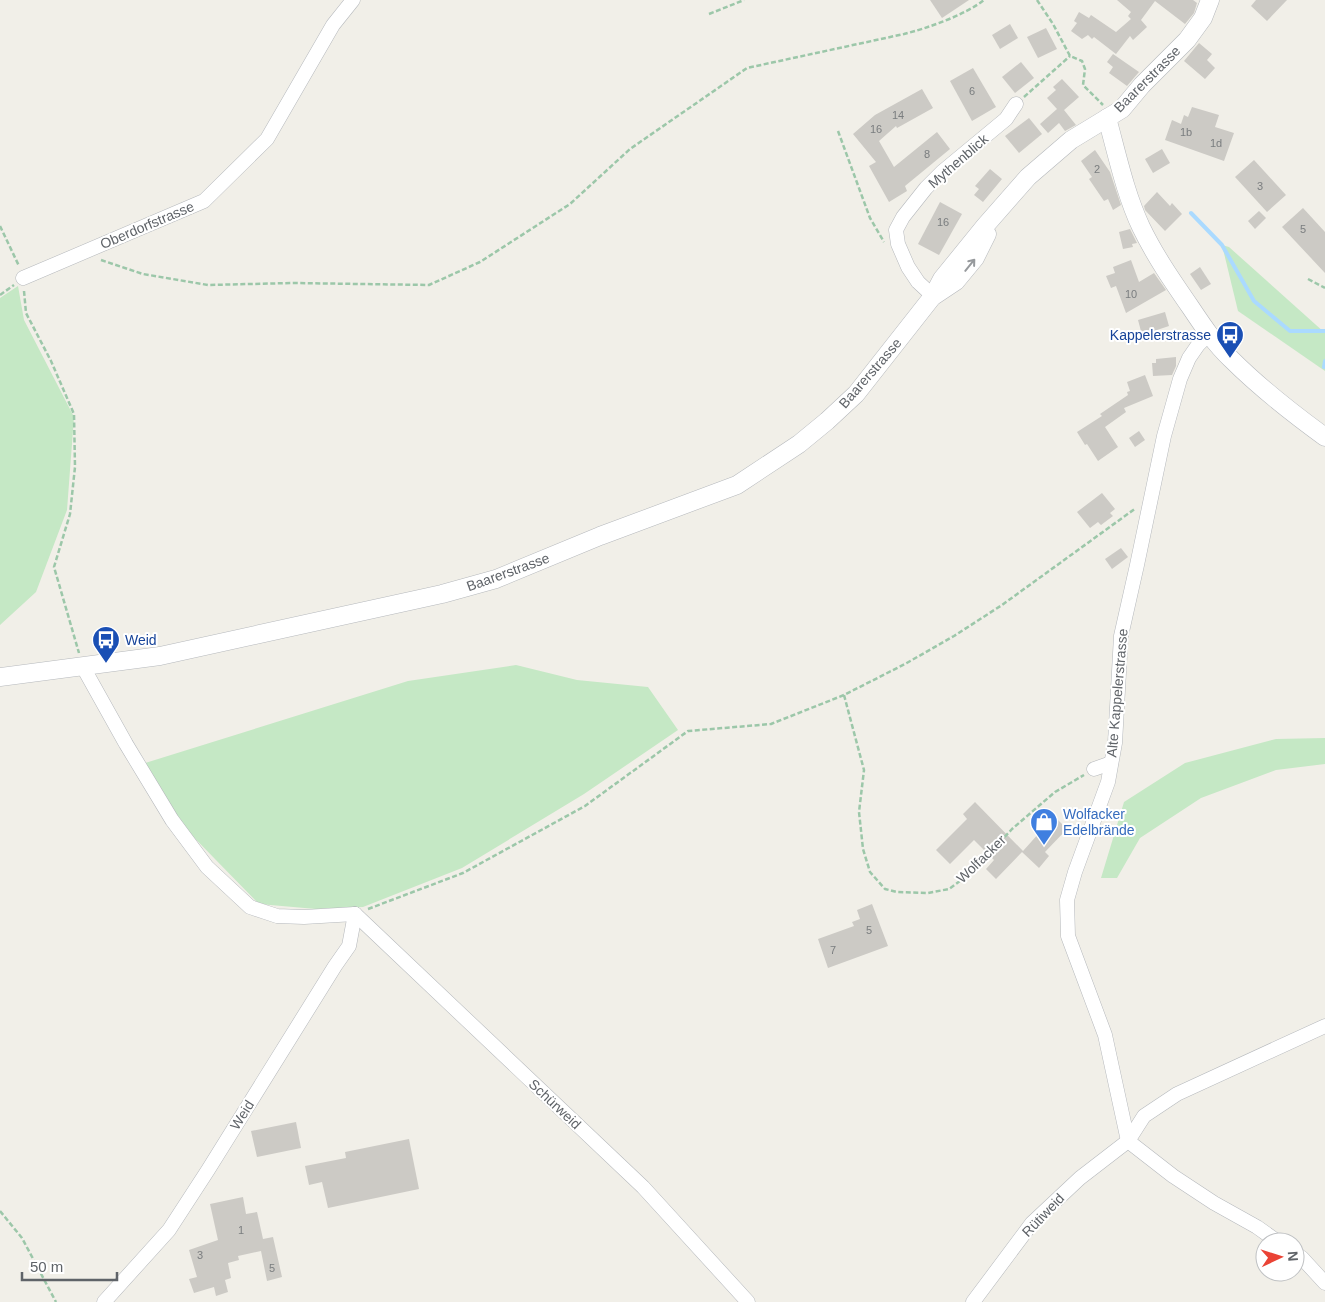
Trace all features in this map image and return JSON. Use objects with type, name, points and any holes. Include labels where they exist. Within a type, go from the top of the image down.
[{"type":"street","name":"Oberdorfstrasse","points":[[23,278],[204,201],[266,139],[333,25],[353,0]]},
{"type":"street","name":"Baarerstrasse","points":[[0,677],[160,656],[433,596],[496,579],[600,536],[737,485],[799,444],[828,421],[856,394],[933,296],[956,281],[975,258],[1004,206],[1028,177],[1072,140],[1122,109],[1142,85],[1187,40],[1203,18],[1210,0]]},
{"type":"street","name":"Mythenblick","points":[[933,296],[918,282],[908,267],[898,244],[896,230],[903,217],[926,188],[942,172],[1006,119],[1016,104]]},
{"type":"street","points":[[1107,118],[1127,188],[1141,226],[1160,262],[1209,334],[1230,358],[1282,405],[1325,437]]},
{"type":"street","name":"Alte Kappelerstrasse","points":[[1128,1141],[1105,1035],[1068,936],[1067,900],[1075,872],[1108,782],[1115,743],[1120,636],[1164,436],[1180,378],[1189,358],[1209,334]]},
{"type":"street","points":[[83,667],[126,744],[172,820],[207,867],[250,907],[277,916],[304,917],[355,914]]},
{"type":"street","points":[[1094,769],[1111,764]]},
{"type":"street","name":"Weid","points":[[104,1302],[169,1230],[208,1170],[349,946],[355,914]]},
{"type":"street","name":"Schürweid","points":[[355,914],[643,1187],[748,1302]]},
{"type":"street","name":"Rütiweid","points":[[973,1302],[1032,1223],[1080,1178],[1128,1141],[1144,1116],[1177,1094],[1325,1026]]},
{"type":"street","points":[[1128,1141],[1181,1182],[1214,1204],[1264,1232]]},
{"type":"street","points":[[1305,1261],[1325,1283]]},
{"type":"path","points":[[709,14],[744,0]]},
{"type":"path","points":[[81,253],[143,274],[208,286],[293,283],[429,285],[480,262],[570,204],[630,149],[748,68],[927,28],[959,14],[984,0]]},
{"type":"path","points":[[1037,0],[1053,24],[1070,56],[1082,61],[1086,68],[1083,85],[1105,108],[1107,118]]},
{"type":"path","points":[[1016,104],[1070,56]]},
{"type":"path","points":[[838,131],[870,218],[888,249]]},
{"type":"path","points":[[0,226],[23,278],[26,313],[51,361],[74,414],[75,467],[70,514],[54,567],[83,667]]},
{"type":"path","points":[[1308,279],[1325,288]]},
{"type":"path","points":[[355,914],[463,872],[586,806],[688,732],[771,724],[844,695],[905,664],[954,636],[1002,605],[1151,497]]},
{"type":"path","name":"Wolfacker","points":[[844,695],[864,770],[860,812],[863,849],[870,872],[885,889],[897,892],[928,893],[949,889],[971,873],[1012,828],[1055,792],[1094,769]]},
{"type":"path","points":[[0,1210],[22,1238],[56,1302]]},
{"type":"green space","points":[[1222,245],[1229,247],[1325,333],[1325,371],[1238,311]]},
{"type":"green space","points":[[18,286],[24,320],[74,417],[67,510],[36,592],[0,625],[0,298]]},
{"type":"green space","points":[[516,665],[577,680],[648,687],[678,730],[584,794],[462,868],[363,907],[316,909],[259,904],[173,816],[142,764],[408,681]]},
{"type":"green space","points":[[1325,738],[1325,764],[1276,770],[1201,798],[1140,838],[1117,878],[1101,878],[1124,802],[1185,763],[1276,739]]},
{"type":"building","points":[[930,0],[969,0],[942,18]]},
{"type":"building","points":[[1117,0],[1193,0],[1197,3],[1194,13],[1185,24],[1155,1],[1141,20],[1147,27],[1133,40],[1130,36],[1116,54],[1094,37],[1092,39],[1088,35],[1082,39],[1071,31],[1077,23],[1074,21],[1079,12],[1089,18],[1091,15],[1116,32],[1131,19],[1128,16],[1131,12]]},
{"type":"building","points":[[1256,0],[1287,0],[1267,21],[1251,6]]},
{"type":"building","points":[[1010,24],[1018,38],[1000,49],[992,35]]},
{"type":"building","points":[[1046,28],[1057,49],[1038,58],[1027,37]]},
{"type":"building","points":[[1199,43],[1212,54],[1207,60],[1215,68],[1205,79],[1184,61]]},
{"type":"building","points":[[1113,54],[1139,72],[1127,86],[1109,73],[1113,67],[1107,62]]},
{"type":"building","points":[[1021,62],[1034,78],[1015,93],[1002,77]]},
{"type":"building","points":[[973,68],[996,107],[972,121],[950,81]]},
{"type":"building","points":[[1062,79],[1079,97],[1064,110],[1076,125],[1065,131],[1059,123],[1048,133],[1040,124],[1057,109],[1047,98],[1056,90],[1053,87]]},
{"type":"building","points":[[922,89],[933,108],[897,128],[896,126],[879,141],[894,167],[937,132],[950,149],[905,186],[907,191],[889,202],[869,166],[876,162],[853,134],[875,115]]},
{"type":"building","points":[[1192,107],[1219,115],[1215,127],[1234,133],[1224,161],[1165,140],[1172,120],[1181,124],[1184,115],[1188,117]]},
{"type":"building","points":[[1029,118],[1042,134],[1019,153],[1005,136]]},
{"type":"building","points":[[1162,149],[1170,163],[1153,173],[1145,159]]},
{"type":"building","points":[[1095,150],[1110,172],[1121,205],[1113,210],[1108,199],[1104,201],[1089,179],[1092,177],[1081,161]]},
{"type":"building","points":[[1254,160],[1286,195],[1267,212],[1235,177]]},
{"type":"building","points":[[990,169],[1002,179],[983,202],[974,195],[979,189],[975,186]]},
{"type":"building","points":[[1157,192],[1170,206],[1172,203],[1182,214],[1165,231],[1145,210],[1144,206]]},
{"type":"building","points":[[940,202],[962,214],[939,255],[918,244]]},
{"type":"building","points":[[1303,208],[1325,232],[1325,273],[1282,227]]},
{"type":"building","points":[[1259,211],[1266,218],[1255,229],[1248,221]]},
{"type":"building","points":[[1130,229],[1137,243],[1132,244],[1133,247],[1123,249],[1119,232]]},
{"type":"building","points":[[1131,260],[1139,282],[1154,273],[1166,290],[1126,313],[1116,286],[1111,288],[1106,276],[1115,273],[1113,267]]},
{"type":"building","points":[[1200,267],[1211,284],[1201,290],[1190,274]]},
{"type":"building","points":[[1165,312],[1169,326],[1142,335],[1138,320]]},
{"type":"building","points":[[1176,357],[1176,366],[1172,375],[1153,376],[1152,363],[1156,363],[1156,359]]},
{"type":"building","points":[[1145,375],[1153,396],[1124,408],[1126,412],[1105,427],[1118,447],[1098,461],[1077,432],[1102,416],[1100,414],[1128,395],[1127,392],[1130,391],[1127,382]]},
{"type":"building","points":[[1139,431],[1145,440],[1135,447],[1129,438]]},
{"type":"building","points":[[1102,493],[1115,509],[1110,513],[1113,516],[1101,525],[1098,522],[1090,528],[1077,512]]},
{"type":"building","points":[[1121,548],[1128,557],[1112,569],[1105,559]]},
{"type":"building","points":[[975,802],[1023,851],[1040,832],[1031,823],[1038,816],[1048,825],[1055,817],[1067,829],[1045,852],[1049,856],[1039,868],[1022,852],[996,879],[986,869],[994,860],[974,840],[950,864],[936,850],[967,819],[963,814]]},
{"type":"building","points":[[872,904],[888,946],[828,968],[818,939],[854,926],[852,922],[860,919],[857,910]]},
{"type":"building","points":[[296,1122],[301,1148],[257,1157],[251,1131]]},
{"type":"building","points":[[409,1139],[419,1189],[328,1208],[322,1182],[309,1185],[305,1166],[346,1158],[345,1152]]},
{"type":"building","points":[[243,1197],[246,1214],[257,1212],[263,1239],[273,1237],[282,1277],[267,1281],[261,1251],[238,1256],[239,1260],[228,1263],[231,1278],[225,1280],[228,1292],[216,1296],[214,1287],[194,1293],[189,1279],[197,1277],[189,1250],[218,1240],[210,1204]]},
{"type":"waterway","points":[[1191,213],[1222,245],[1254,301],[1290,331],[1325,331]]},
{"type":"waterway","points":[[1324,367],[1325,361]]},
{"type":"place","name":"Kappelerstrasse","points":[[1230,359]]},
{"type":"place","name":"Weid","points":[[106,664]]},
{"type":"place","name":"Wolfacker Edelbrände","points":[[1044,846]]}]
